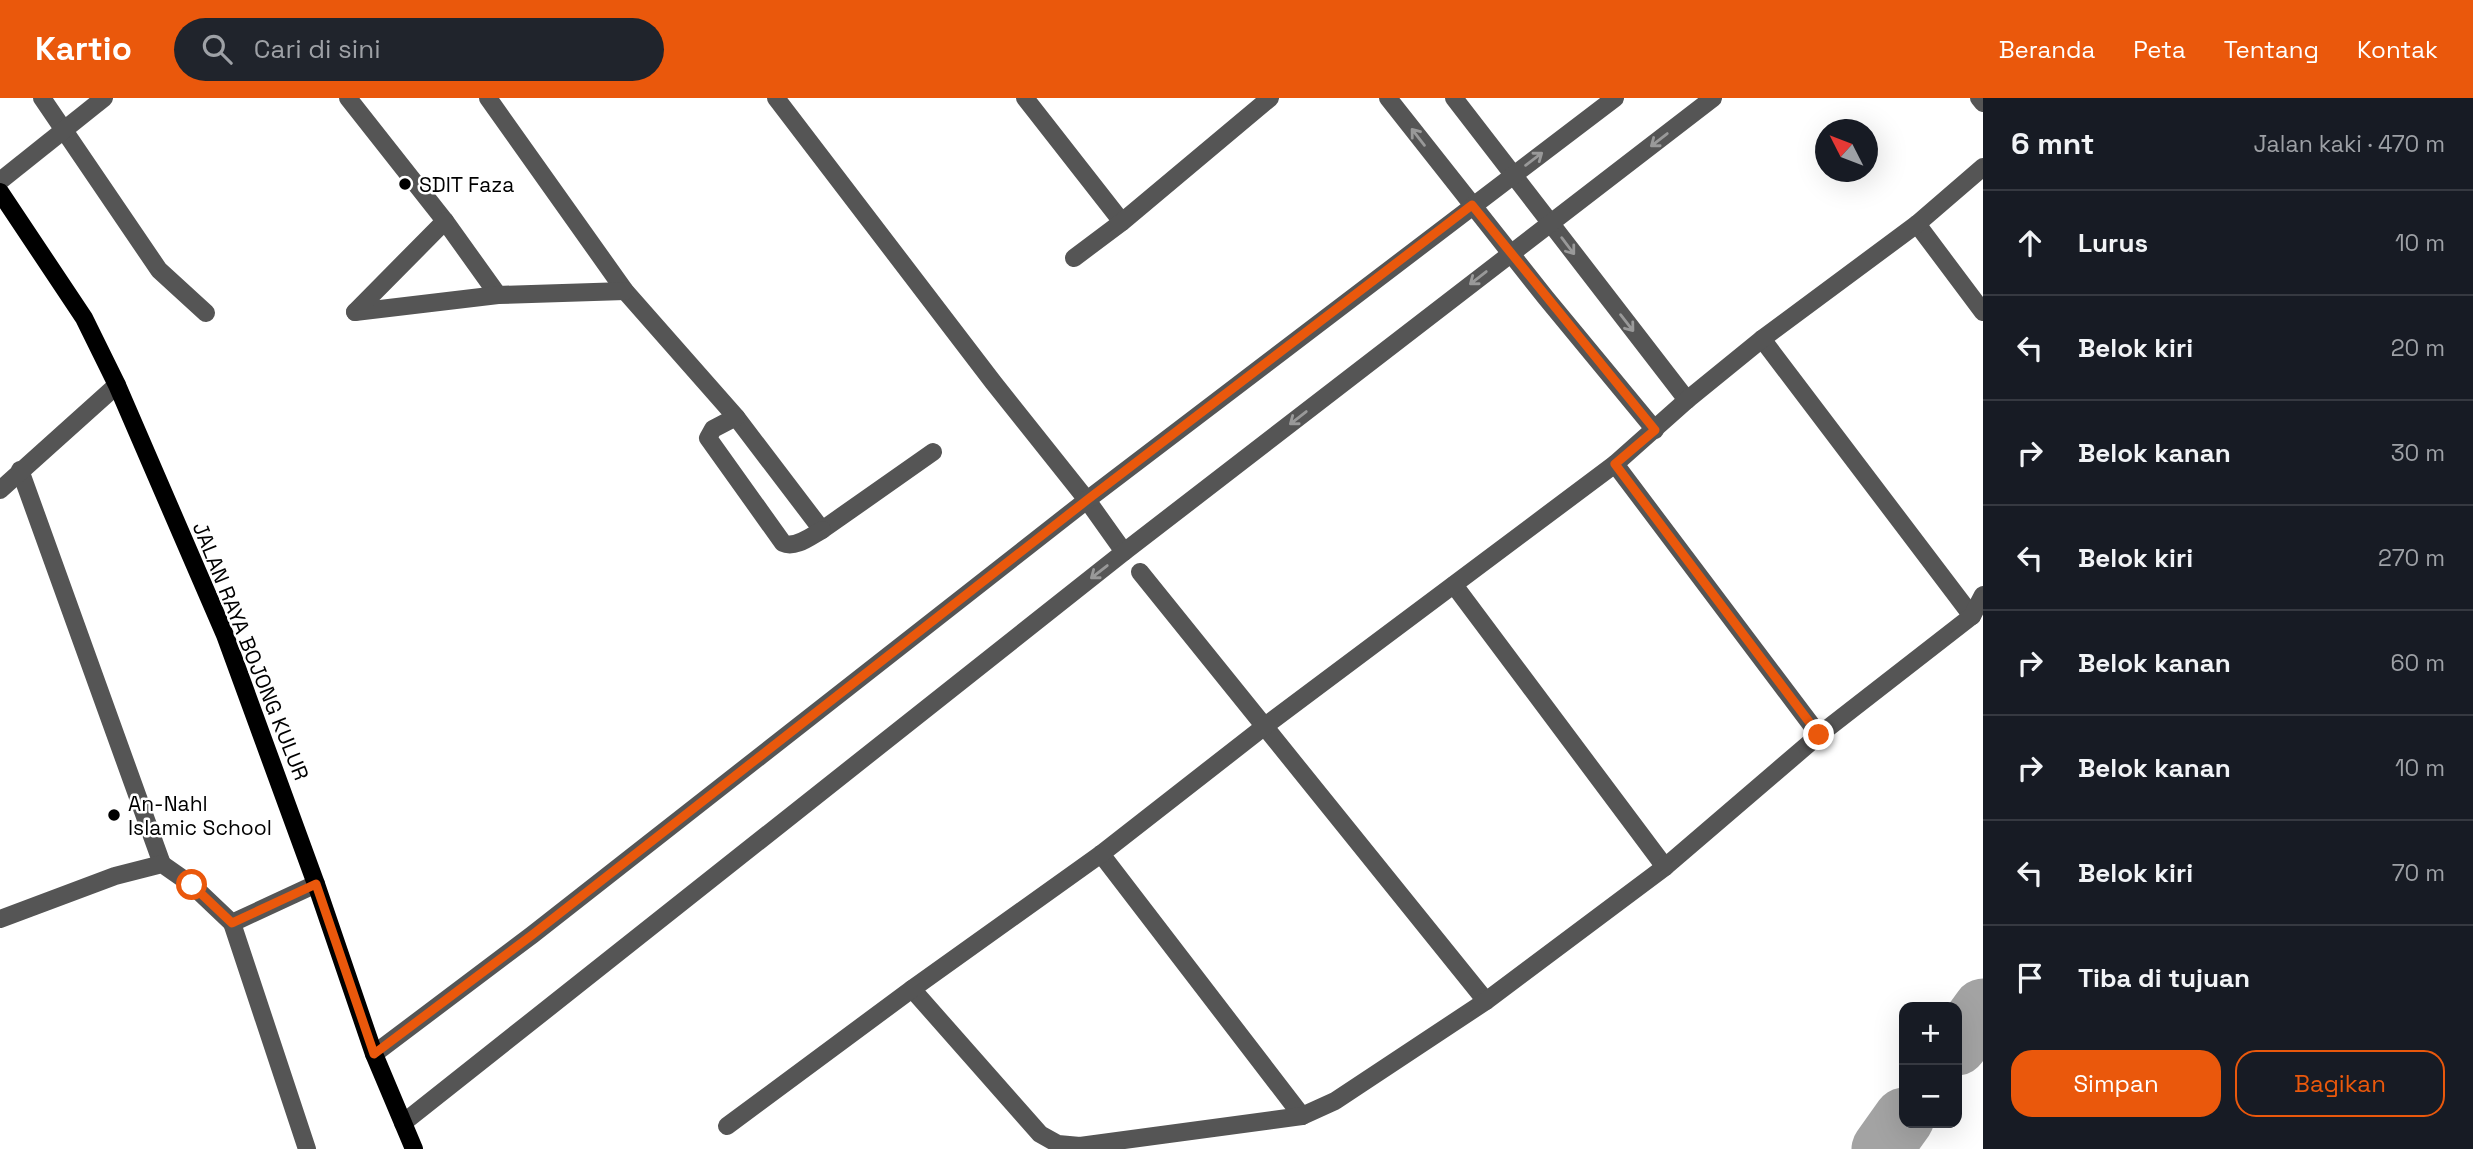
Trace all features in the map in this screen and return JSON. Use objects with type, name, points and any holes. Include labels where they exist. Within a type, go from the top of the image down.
[{"type":"main road","name":"JALAN RAYA BOJONG KULUR","points":[[0,192],[84,318],[117,385],[225,635],[316,884],[374,1054],[414,1149]]},
{"type":"street","points":[[42,98],[65,128],[159,270],[206,313]]},
{"type":"street","points":[[0,181],[104,98]]},
{"type":"street","points":[[348,98],[498,295]]},
{"type":"street","points":[[488,98],[625,291],[736,416],[822,530]]},
{"type":"street","points":[[776,98],[993,382],[1087,500],[1124,552]]},
{"type":"street","points":[[1025,98],[1122,222]]},
{"type":"street","points":[[1073,258],[1122,222],[1270,98]]},
{"type":"street","points":[[1388,98],[1655,430]]},
{"type":"street","points":[[1454,98],[1687,400]]},
{"type":"street","points":[[374,1054],[543,927],[1087,500],[1615,98]]},
{"type":"street","points":[[403,1123],[1124,552],[1713,98]]},
{"type":"street","points":[[1979,98],[1983,103]]},
{"type":"street","points":[[727,1126],[1101,854],[1265,726],[1615,464],[1687,400],[1762,339],[1917,224],[1983,167]]},
{"type":"street","points":[[444,221],[355,312],[498,295],[625,291]]},
{"type":"street","points":[[1917,224],[1983,313]]},
{"type":"street","points":[[1762,339],[1972,616]]},
{"type":"street","points":[[0,489],[117,385]]},
{"type":"street","points":[[736,416],[713,429],[708,438],[783,543],[788,546],[822,530],[933,452]]},
{"type":"street","points":[[1615,464],[1819,735]]},
{"type":"street","points":[[20,470],[162,863],[192,885],[232,923],[307,1149]]},
{"type":"street","points":[[1140,572],[1486,1001]]},
{"type":"street","points":[[1454,585],[1665,867]]},
{"type":"street","points":[[912,989],[1040,1134],[1058,1144],[1080,1146],[1301,1116],[1335,1101],[1486,1001],[1665,867],[1819,735],[1972,616],[1983,595]]},
{"type":"street","points":[[1101,854],[1301,1116]]},
{"type":"street","points":[[0,919],[116,876],[162,863]]},
{"type":"street","points":[[232,923],[316,884]]},
{"type":"waterway","points":[[1962,1038],[1983,1009]]},
{"type":"waterway","points":[[1882,1149],[1899,1125]]},
{"type":"place","name":"SDIT Faza","points":[[405,184]]},
{"type":"place","name":"An-Nahl Islamic School","points":[[114,815]]},
{"type":"route","points":[[192,885],[232,923],[316,884],[374,1054],[532,935],[1087,500],[1472,205],[1655,430],[1615,464],[1819,735]]}]
